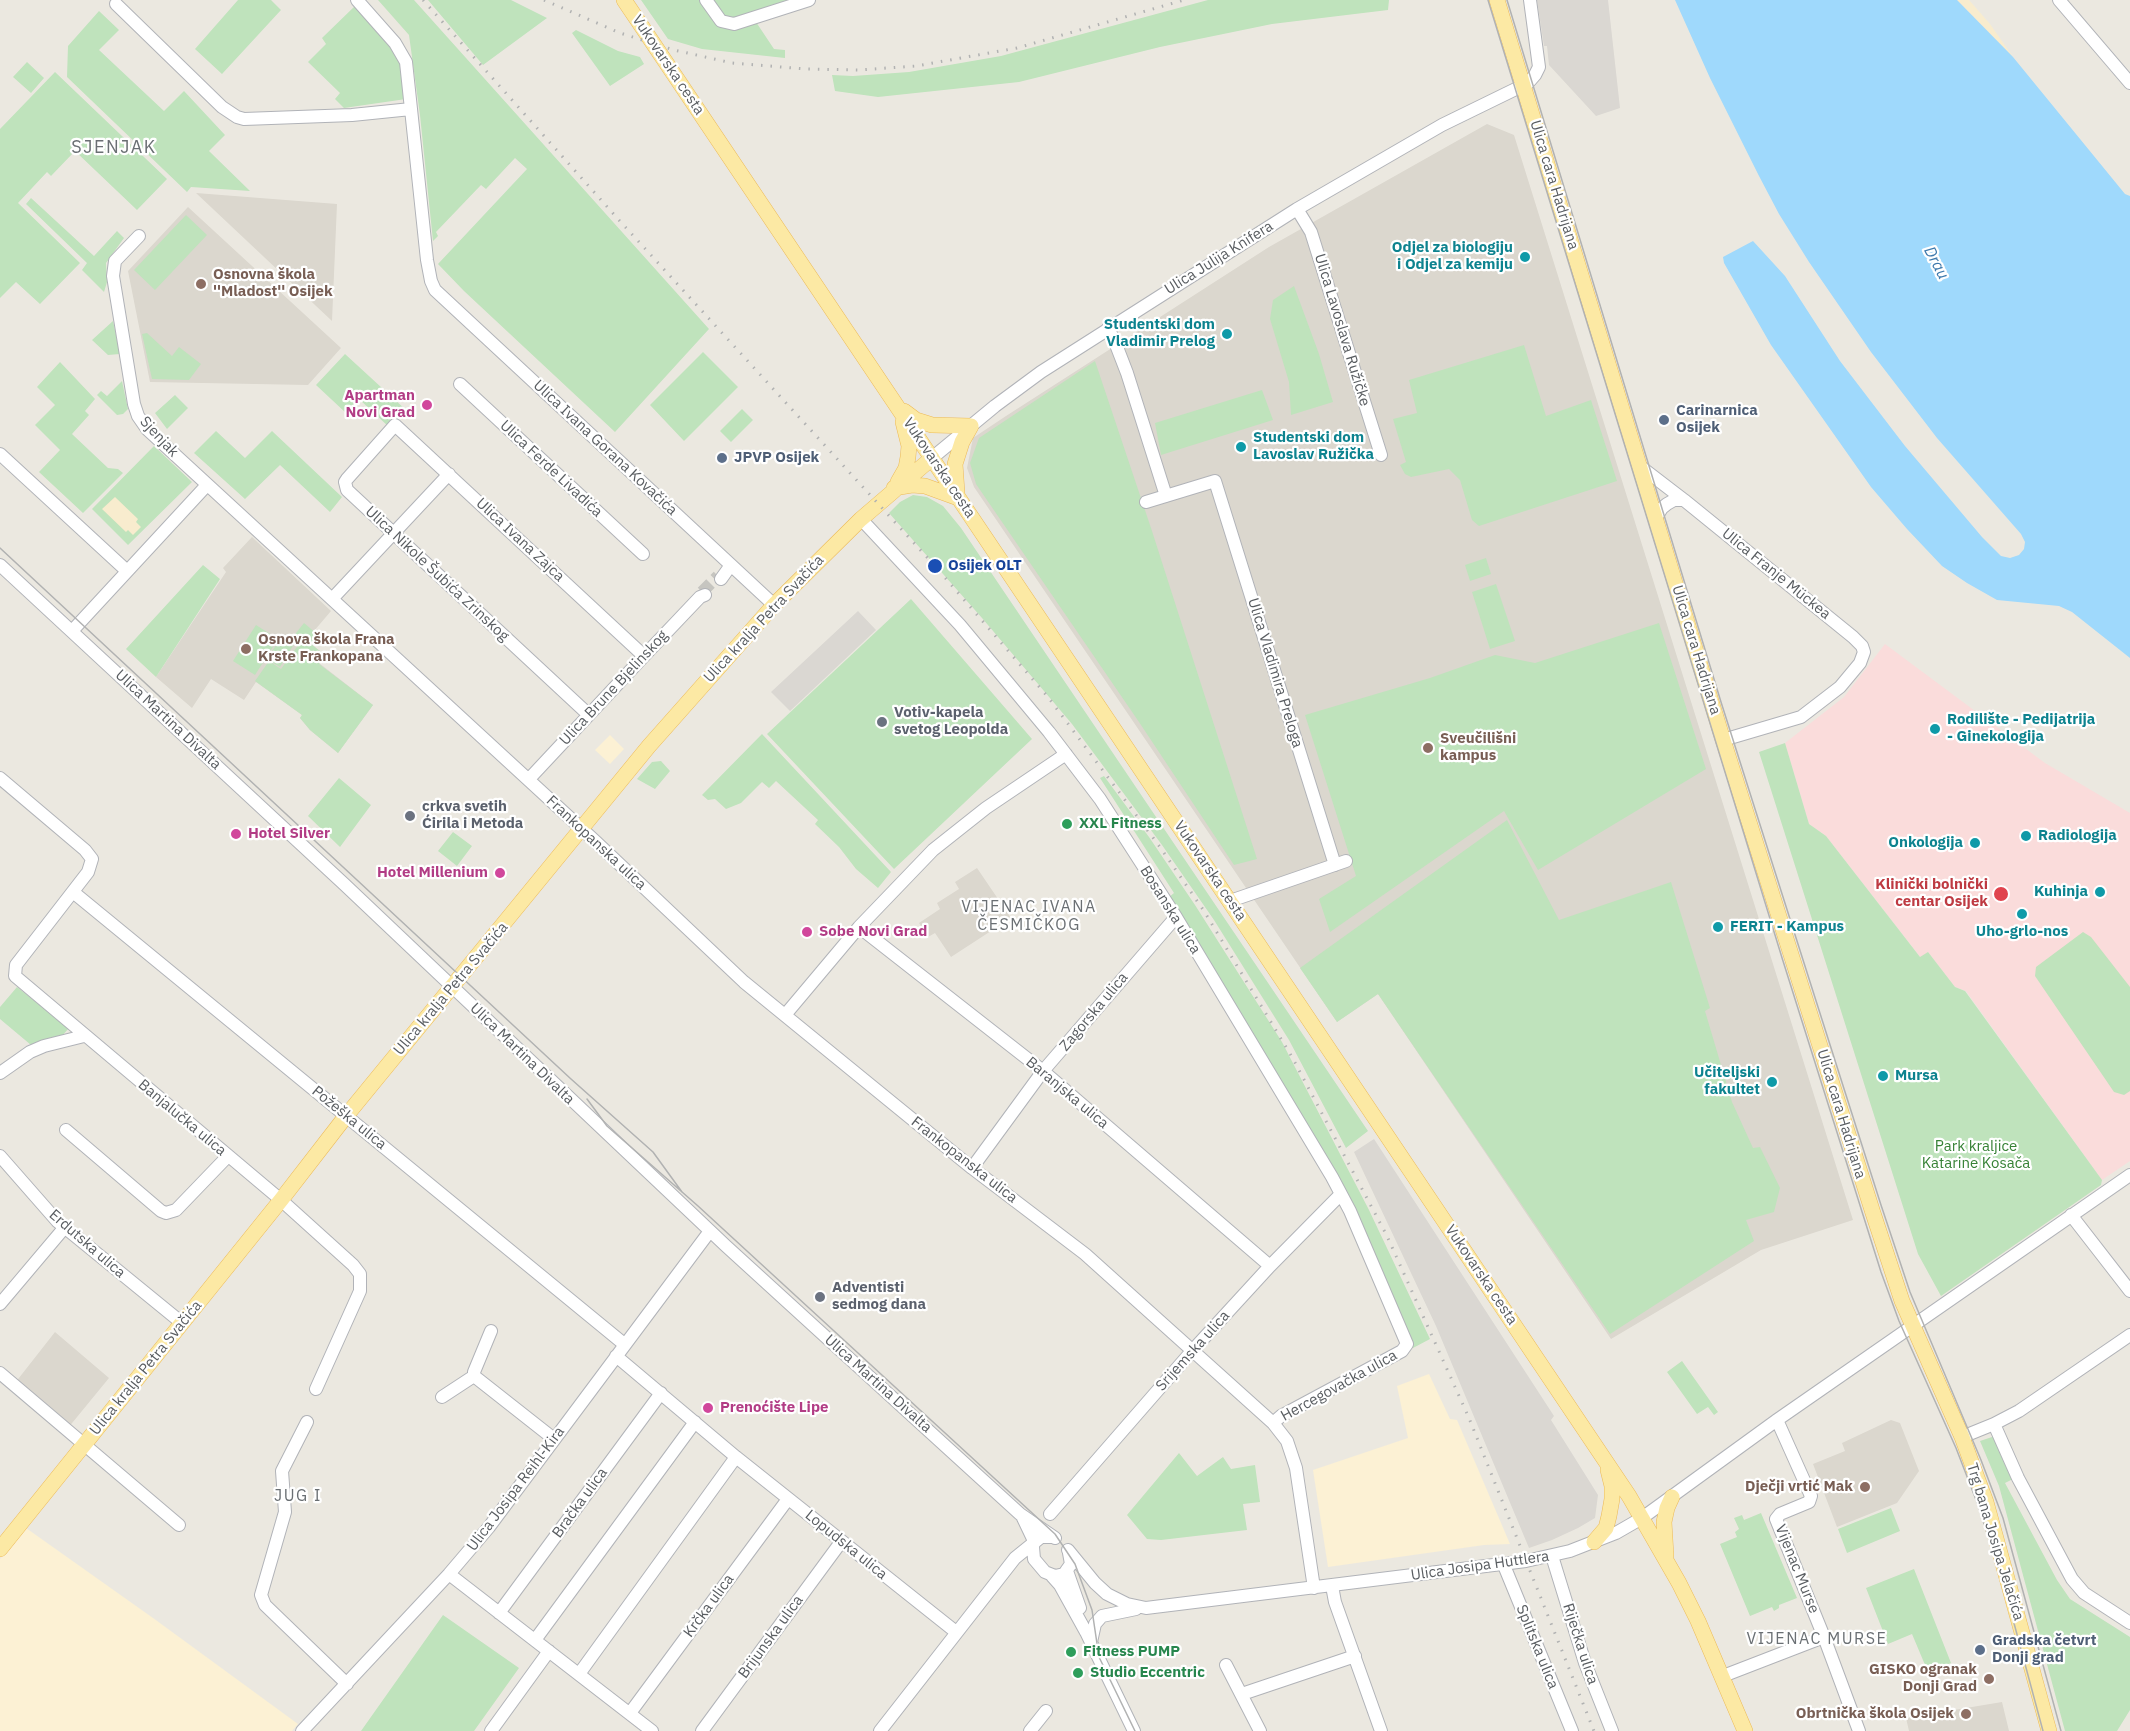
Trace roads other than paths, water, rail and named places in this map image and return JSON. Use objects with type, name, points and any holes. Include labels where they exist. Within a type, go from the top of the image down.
[{"type":"main road","name":"Vukovarska cesta","points":[[624,0],[1604,1458],[1642,1518],[1698,1621],[1745,1731]]},
{"type":"main road","name":"Ulica cara Hadrijana","points":[[1497,0],[1723,740],[1899,1295],[1913,1326]]},
{"type":"main road","points":[[895,403],[910,416],[932,425],[970,426],[955,464],[955,486],[959,498]]},
{"type":"main road","points":[[894,488],[906,468],[909,446],[895,403]]},
{"type":"main road","name":"Ulica kralja Petra Svačića","points":[[0,1549],[346,1116],[649,746],[774,605],[894,488],[932,458]]},
{"type":"main road","points":[[894,488],[912,485],[925,486],[959,498]]},
{"type":"main road","name":"Trg bana Josipa Jelačića","points":[[1913,1326],[1962,1437],[1990,1515],[2049,1731]]},
{"type":"main road","points":[[1594,1542],[1606,1528],[1612,1499],[1612,1486],[1604,1458]]},
{"type":"main road","points":[[1666,1561],[1664,1522],[1672,1497]]},
{"type":"street","points":[[116,4],[222,107],[237,117],[244,119],[352,115],[411,110],[404,57],[390,37],[357,0]]},
{"type":"street","points":[[706,0],[721,21],[734,24],[808,0]]},
{"type":"street","points":[[1523,86],[1535,75],[1539,67],[1530,0]]},
{"type":"street","points":[[2059,0],[2130,83]]},
{"type":"street","name":"Ulica Julija Knifera","points":[[932,458],[1034,377],[1108,328],[1298,209],[1442,125],[1523,86]]},
{"type":"street","name":"Ulica Ivana Gorana Kovačića","points":[[411,110],[427,260],[435,290],[723,573],[774,605]]},
{"type":"street","name":"Ulica Lavoslava Ružičke","points":[[1298,209],[1311,232],[1380,455]]},
{"type":"street","name":"Sjenjak","points":[[138,236],[115,261],[113,268],[118,313],[136,410],[147,429],[332,599]]},
{"type":"street","points":[[1108,328],[1127,373],[1166,496],[1146,502]]},
{"type":"street","name":"Ulica Ferde Livadića","points":[[460,384],[643,554]]},
{"type":"street","name":"Ulica Ivana Zajca","points":[[395,425],[644,656]]},
{"type":"street","name":"Ulica Nikole Šubića Zrinskog","points":[[395,425],[345,482],[347,490],[589,715]]},
{"type":"street","points":[[0,454],[127,572]]},
{"type":"street","name":"Ulica Franje Mückea","points":[[1641,467],[1853,637],[1862,646],[1864,652],[1860,663],[1840,687],[1801,717],[1723,740]]},
{"type":"street","points":[[332,599],[449,474]]},
{"type":"street","name":"Ulica Vladimira Preloga","points":[[1166,496],[1215,482],[1341,863],[1230,901]]},
{"type":"street","points":[[72,631],[207,485]]},
{"type":"street","points":[[1656,518],[1667,504],[1678,499],[1684,500]]},
{"type":"street","name":"Bosanska ulica","points":[[861,519],[960,625],[1066,754],[1100,800],[1176,917],[1341,1194],[1405,1339],[1407,1344],[1405,1348]]},
{"type":"street","name":"Ulica Martina Divalta","points":[[0,565],[710,1231],[1025,1517],[1053,1537]]},
{"type":"street","name":"Ulica Brune Bjelinskog","points":[[529,780],[703,595]]},
{"type":"street","name":"Frankopanska ulica","points":[[332,599],[744,982],[972,1168],[1085,1254],[1273,1423],[1292,1450],[1314,1588]]},
{"type":"street","points":[[785,1015],[859,927],[945,840],[1006,794],[1066,754]]},
{"type":"street","points":[[0,778],[85,850],[92,859],[91,866],[73,892]]},
{"type":"street","name":"Banjalučka ulica","points":[[73,892],[16,965],[15,976],[281,1200],[360,1274],[360,1291],[316,1389]]},
{"type":"street","name":"Požeška ulica","points":[[73,892],[624,1344]]},
{"type":"street","name":"Zagorska ulica","points":[[972,1168],[1043,1071],[1176,917]]},
{"type":"street","name":"Baranjska ulica","points":[[859,927],[1043,1071],[1270,1266]]},
{"type":"street","points":[[0,1073],[30,1052],[84,1036]]},
{"type":"street","points":[[66,1130],[166,1213],[176,1210],[228,1156]]},
{"type":"street","name":"Erdutska ulica","points":[[0,1156],[65,1227],[182,1323]]},
{"type":"street","points":[[1913,1326],[2130,1175]]},
{"type":"street","name":"Srijemska ulica","points":[[1050,1514],[1192,1351],[1270,1266],[1341,1194]]},
{"type":"street","points":[[2071,1215],[2130,1291]]},
{"type":"street","points":[[0,1304],[65,1227]]},
{"type":"street","name":"Ulica Josipa Reihl-Kira","points":[[302,1731],[449,1574],[489,1527],[710,1231]]},
{"type":"street","name":"Ulica Josipa Huttlera","points":[[1068,1550],[1095,1583],[1120,1602],[1146,1608],[1332,1586],[1552,1556],[1624,1530],[1913,1326]]},
{"type":"street","points":[[474,1377],[491,1331]]},
{"type":"street","points":[[1962,1437],[2019,1411],[2130,1335]]},
{"type":"street","name":"Hercegovačka ulica","points":[[1273,1423],[1281,1416],[1405,1348]]},
{"type":"street","name":"Lopudska ulica","points":[[616,1356],[736,1457],[956,1632]]},
{"type":"street","points":[[0,1373],[179,1525]]},
{"type":"street","points":[[442,1397],[474,1377]]},
{"type":"street","points":[[474,1377],[554,1439]]},
{"type":"street","name":"Bračka ulica","points":[[499,1613],[661,1394]]},
{"type":"street","name":"Vijenac Murse","points":[[1777,1420],[1811,1496],[1810,1499],[1780,1514],[1776,1519],[1824,1636],[1859,1731]]},
{"type":"street","points":[[307,1422],[282,1471],[285,1512],[261,1595],[265,1605],[347,1684]]},
{"type":"street","points":[[535,1640],[695,1422]]},
{"type":"street","points":[[1994,1424],[2018,1478],[2072,1580],[2084,1593],[2130,1623]]},
{"type":"street","points":[[579,1674],[736,1457]]},
{"type":"street","name":"Krčka ulica","points":[[630,1713],[788,1499]]},
{"type":"street","points":[[1025,1517],[1040,1520],[1050,1514],[1053,1537]]},
{"type":"street","name":"Ulica Martina Divalta","points":[[1025,1517],[1034,1542]]},
{"type":"street","points":[[880,1731],[1015,1558],[1041,1537],[1053,1537],[1068,1550],[1071,1561],[1063,1574]]},
{"type":"street","name":"Brijunska ulica","points":[[702,1731],[841,1542]]},
{"type":"street","points":[[1034,1542],[1033,1554],[1037,1564]]},
{"type":"street","name":"Riječka ulica","points":[[1552,1556],[1585,1663],[1612,1731]]},
{"type":"street","points":[[1007,1569],[1024,1561],[1030,1561],[1045,1572],[1063,1574]]},
{"type":"street","name":"Splitska ulica","points":[[1503,1563],[1572,1731]]},
{"type":"street","points":[[449,1574],[652,1731]]},
{"type":"street","points":[[1063,1574],[1080,1608],[1088,1637],[1134,1731]]},
{"type":"street","name":"Ulica Josipa Huttlera","points":[[1063,1574],[1095,1583]]},
{"type":"street","points":[[1332,1586],[1381,1731]]},
{"type":"street","points":[[1088,1637],[1102,1616],[1146,1608]]},
{"type":"street","points":[[1723,1676],[1824,1636]]},
{"type":"street","points":[[491,1731],[549,1651]]},
{"type":"street","points":[[1242,1694],[1354,1656]]},
{"type":"street","points":[[1227,1665],[1260,1731]]},
{"type":"street","points":[[1030,1731],[1046,1710]]},
{"type":"water","name":"Drau","points":[[1675,0],[1957,0],[2013,57],[2125,194],[2130,196],[2130,658],[2072,612],[2059,606],[1997,600],[1942,566],[1871,487],[1771,345],[1724,263],[1723,257],[1753,241],[1785,276],[1840,361],[1905,446],[1982,537],[2001,556],[2010,558],[2019,555],[2024,549],[2025,542],[2021,534],[1937,438],[1871,352],[1809,262],[1779,214],[1759,176],[1710,78]]},
{"type":"tunnel","points":[[702,592],[718,576]]},
{"type":"tram line","points":[[1488,0],[1783,961],[1881,1272],[1899,1321],[1956,1448],[1978,1505],[2004,1586],[2043,1731]]},
{"type":"tram line","points":[[1507,0],[1721,702],[1881,1205],[1910,1292],[2003,1518],[2061,1731]]},
{"type":"tram line","points":[[0,548],[571,1079],[653,1152],[682,1192]]},
{"type":"tram line","points":[[587,1099],[607,1126],[698,1206],[1055,1534],[1075,1564],[1092,1610],[1099,1657],[1135,1731]]},
{"type":"railway","points":[[423,0],[618,219],[935,566],[1048,697],[1160,847],[1204,911],[1292,1057],[1387,1236],[1469,1418],[1594,1731]]},
{"type":"railway","points":[[544,0],[620,33],[674,50],[732,63],[806,69],[859,70],[916,66],[1017,48],[1184,0]]},
{"type":"place","name":"Odjel za biologiju i Odjel za kemiju","points":[[1525,257]]},
{"type":"place","name":"Osnovna škola ''Mladost'' Osijek","points":[[201,284]]},
{"type":"place","name":"Studentski dom Vladimir Prelog","points":[[1227,334]]},
{"type":"place","name":"Apartman Novi Grad","points":[[427,405]]},
{"type":"place","name":"Carinarnica Osijek","points":[[1664,420]]},
{"type":"place","name":"Studentski dom Lavoslav Ružička","points":[[1241,447]]},
{"type":"place","name":"JPVP Osijek","points":[[722,458]]},
{"type":"place","name":"Osijek OLT","points":[[935,566]]},
{"type":"place","name":"Osnova škola Frana Krste Frankopana","points":[[246,649]]},
{"type":"place","name":"Votiv-kapela svetog Leopolda","points":[[882,722]]},
{"type":"place","name":"Rodilište - Pedijatrija - Ginekologija","points":[[1935,729]]},
{"type":"place","name":"Sveučilišni kampus","points":[[1428,748]]},
{"type":"place","name":"crkva svetih Ćirila i Metoda","points":[[410,816]]},
{"type":"place","name":"XXL Fitness","points":[[1067,824]]},
{"type":"place","name":"Hotel Silver","points":[[236,834]]},
{"type":"place","name":"Radiologija","points":[[2026,836]]},
{"type":"place","name":"Onkologija","points":[[1975,843]]},
{"type":"place","name":"Hotel Millenium","points":[[500,873]]},
{"type":"place","name":"Kuhinja","points":[[2100,892]]},
{"type":"place","name":"Klinički bolnički centar Osijek","points":[[2001,894]]},
{"type":"place","name":"Uho-grlo-nos","points":[[2022,914]]},
{"type":"place","name":"FERIT - Kampus","points":[[1718,927]]},
{"type":"place","name":"Sobe Novi Grad","points":[[807,932]]},
{"type":"place","name":"Mursa","points":[[1883,1076]]},
{"type":"place","name":"Učiteljski fakultet","points":[[1772,1082]]},
{"type":"place","name":"Adventisti sedmog dana","points":[[820,1297]]},
{"type":"place","name":"Prenoćište Lipe","points":[[708,1408]]},
{"type":"place","name":"Dječji vrtić Mak","points":[[1865,1487]]},
{"type":"place","name":"Gradska četvrt Donji grad","points":[[1980,1650]]},
{"type":"place","name":"Fitness PUMP","points":[[1071,1652]]},
{"type":"place","name":"Studio Eccentric","points":[[1078,1673]]},
{"type":"place","name":"GISKO ogranak Donji Grad","points":[[1989,1679]]},
{"type":"place","name":"Obrtnička škola Osijek","points":[[1966,1714]]},
{"type":"district","name":"SJENJAK","points":[[114,148]]},
{"type":"district","name":"VIJENAC IVANA ČESMIČKOG","points":[[1029,916]]},
{"type":"district","name":"JUG I","points":[[298,1496]]},
{"type":"district","name":"VIJENAC MURSE","points":[[1817,1639]]},
{"type":"park label","name":"Park kraljice Katarine Kosača","points":[[1976,1156]]}]
